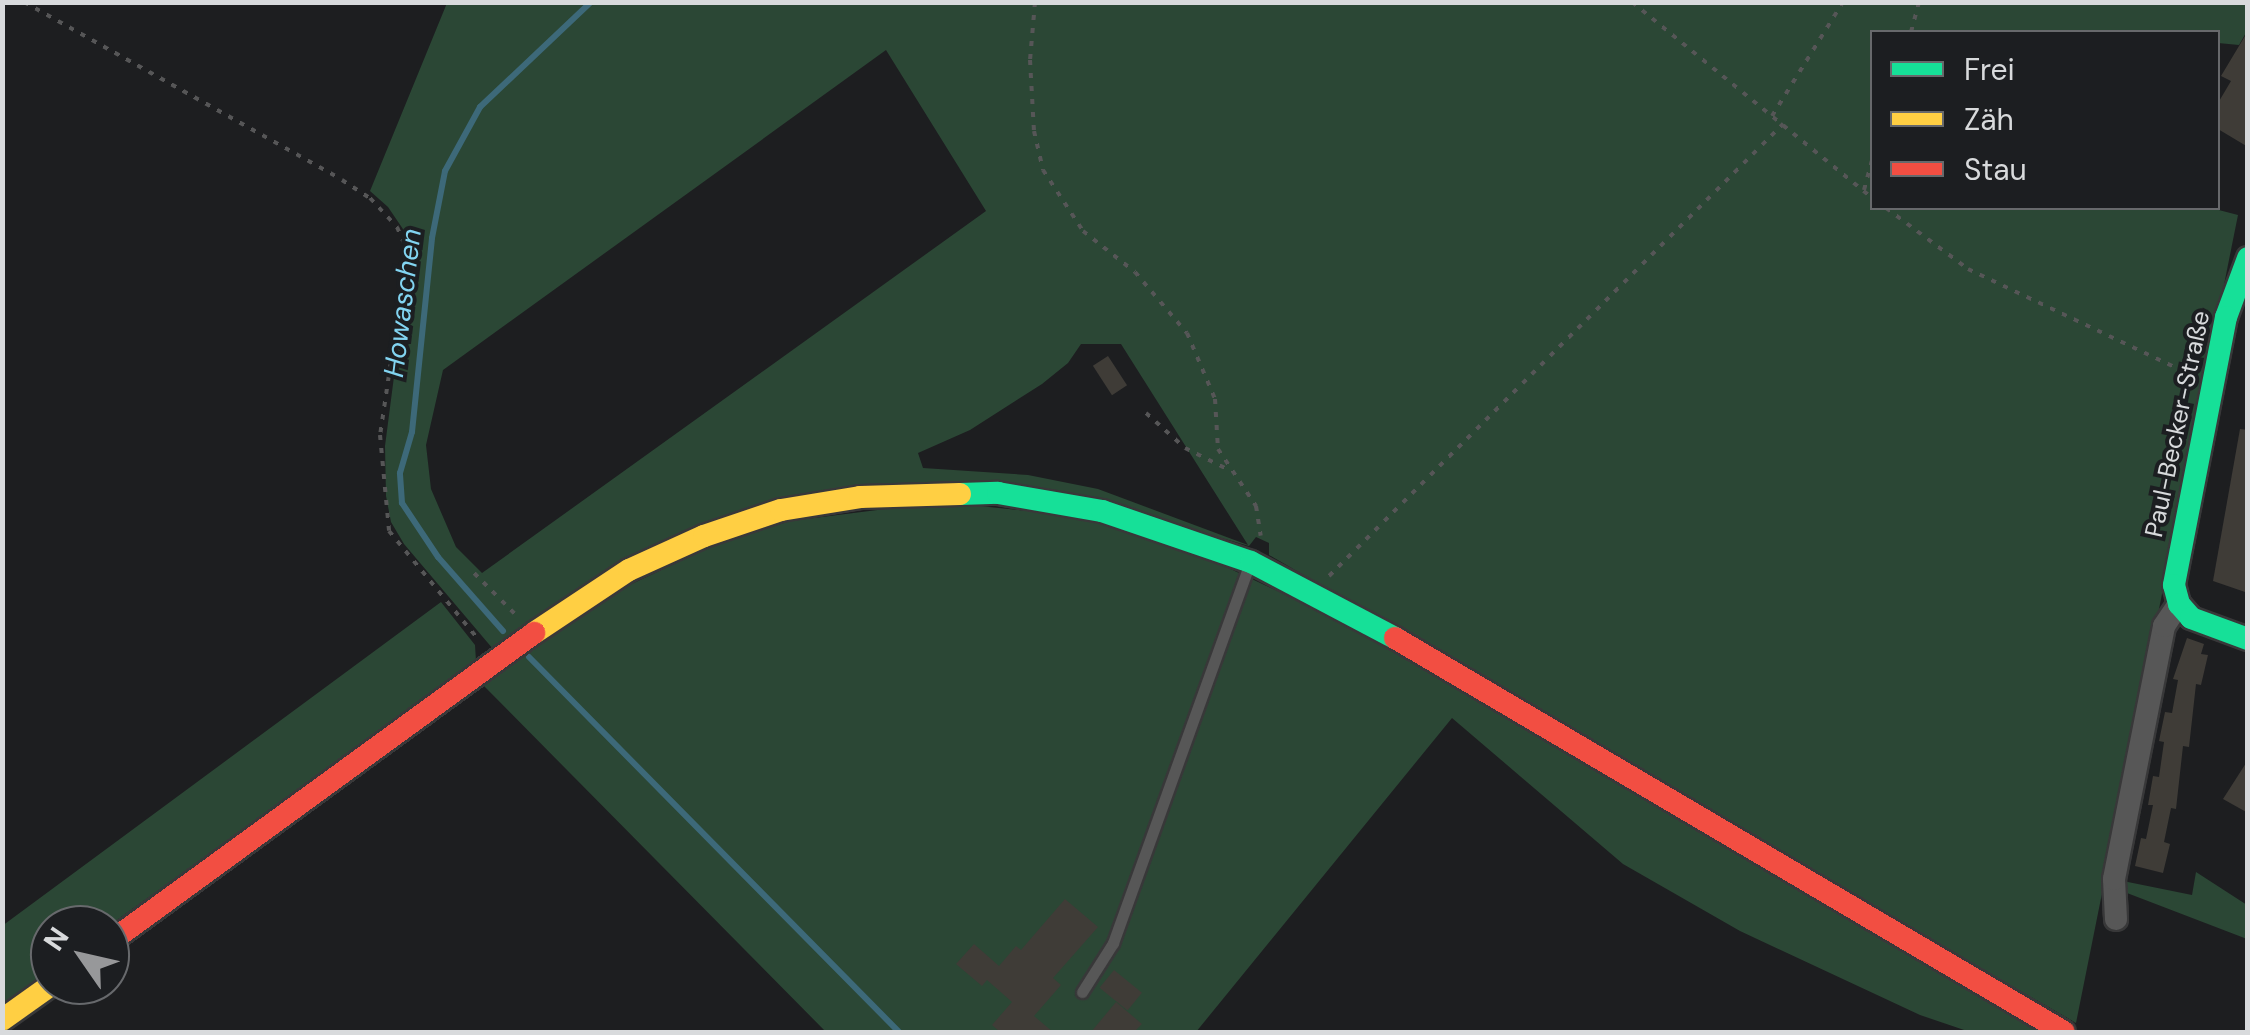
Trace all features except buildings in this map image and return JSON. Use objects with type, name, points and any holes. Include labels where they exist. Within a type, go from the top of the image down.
[{"type":"street","name":"Paul-Becker-Straße","points":[[2116,920],[2114,879],[2164,626],[2179,604],[2175,575],[2226,317],[2248,258]]},
{"type":"street","points":[[130,927],[534,632],[629,570],[704,536],[781,510],[860,496],[960,492],[1050,500],[1154,526],[1251,562],[1439,662],[2064,1032]]},
{"type":"street","points":[[2179,604],[2201,624],[2248,639]]},
{"type":"street","points":[[2,1020],[30,1000]]},
{"type":"lane","points":[[1082,992],[1113,943],[1251,562]]},
{"type":"path","points":[[24,2],[342,180],[370,198],[396,227],[405,246],[404,273],[380,435],[390,531],[495,661]]},
{"type":"path","points":[[1035,2],[1030,60],[1034,131],[1043,170],[1083,231],[1135,272],[1187,333],[1206,369],[1215,399],[1218,450],[1256,506],[1262,542],[1251,562]]},
{"type":"path","points":[[1632,2],[1870,196]]},
{"type":"path","points":[[1772,116],[1844,2]]},
{"type":"path","points":[[1911,30],[1920,2]]},
{"type":"path","points":[[1311,594],[1783,124]]},
{"type":"path","points":[[1864,191],[1870,168]]},
{"type":"path","points":[[1889,210],[1968,268],[2213,386]]},
{"type":"path","points":[[1146,413],[1185,448],[1230,470]]},
{"type":"path","points":[[474,573],[534,632]]},
{"type":"green space","points":[[447,3],[2247,3],[2247,31],[2239,45],[2220,43],[2220,30],[1870,30],[1870,210],[2219,210],[2238,215],[2076,1023],[1269,555],[1269,543],[1256,537],[1249,546],[1111,506],[819,493],[493,649],[404,544],[391,522],[385,446],[410,253],[407,235],[388,207],[370,191]],"holes":[[[886,50],[986,211],[482,573],[456,547],[431,489],[426,445],[443,370]],[[1081,344],[1121,344],[1248,545],[1098,489],[1028,475],[923,468],[918,453],[970,430],[1042,384],[1068,363]]]},
{"type":"green space","points":[[941,502],[1076,516],[1222,565],[1348,624],[2043,1032],[1970,1032],[1920,1015],[1740,931],[1623,864],[1452,718],[1196,1032],[826,1032],[481,683],[604,597],[710,547],[790,521]]},
{"type":"green space","points":[[441,602],[475,645],[476,661],[130,911],[130,905],[30,905]]},
{"type":"green space","points":[[2196,872],[2247,905],[2247,939],[2127,893],[2123,881],[2192,895]]},
{"type":"green space","points":[[30,905],[30,988],[3,1008],[2,926]]},
{"type":"waterway","name":"Howaschen","points":[[503,631],[438,557],[402,503],[400,473],[412,432],[432,238],[445,171],[480,107],[591,2]]},
{"type":"waterway","name":"Howaschen","points":[[529,657],[899,1032]]},
{"type":"traffic: fast","points":[[2248,258],[2226,317],[2174,585],[2179,604],[2191,618],[2248,639]]},
{"type":"traffic: fast","points":[[960,494],[998,493],[1102,511],[1251,562],[1395,638]]},
{"type":"traffic: slow","points":[[534,633],[629,570],[704,536],[781,510],[860,497],[960,494]]},
{"type":"traffic: slow","points":[[2,1020],[30,1000]]},
{"type":"traffic: jam","points":[[130,927],[534,633]]},
{"type":"traffic: jam","points":[[1395,638],[2064,1032]]}]
